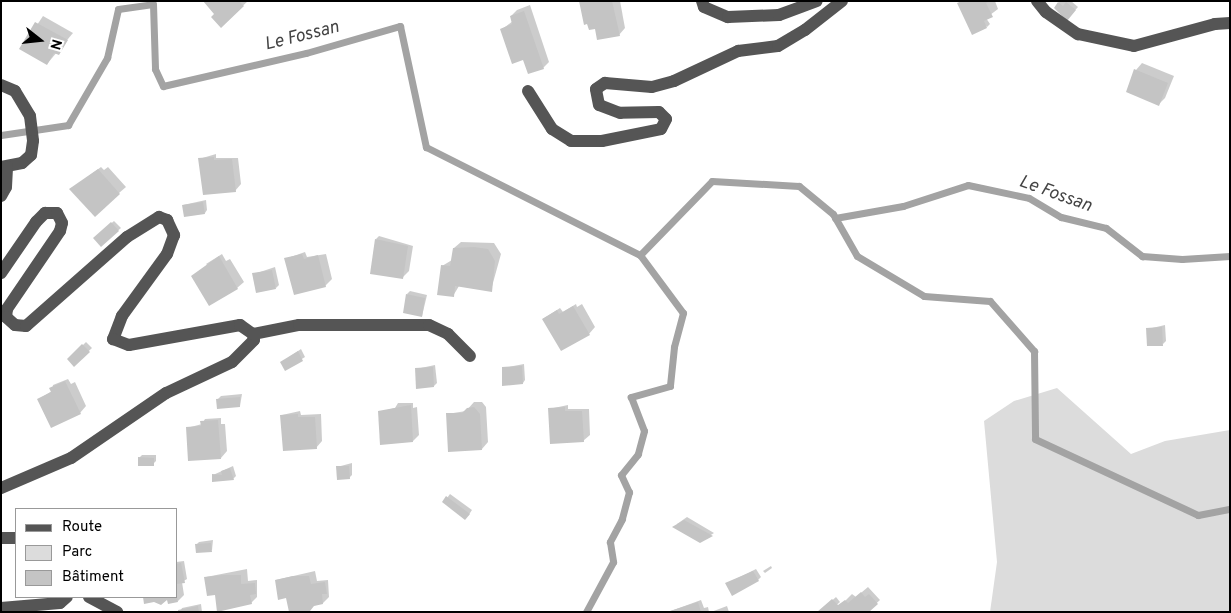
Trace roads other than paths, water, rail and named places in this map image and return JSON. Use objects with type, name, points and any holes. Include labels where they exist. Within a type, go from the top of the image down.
[{"type":"street","points":[[702,1],[704,7],[728,16],[779,15],[817,1]]},
{"type":"street","points":[[528,90],[552,129],[571,141],[602,141],[661,129],[666,119],[659,112],[620,113],[599,105],[596,89],[605,83],[652,87],[674,81],[738,51],[778,46],[805,30],[842,1]]},
{"type":"street","points":[[1036,1],[1078,34],[1134,46],[1215,24],[1230,24]]},
{"type":"street","points":[[1,84],[15,91],[30,116],[33,141],[30,155],[22,163],[4,167],[6,187],[1,196]]},
{"type":"street","points":[[1,273],[36,222],[45,214],[57,213],[62,223],[60,231],[7,309],[6,317],[15,325],[26,326],[127,237],[159,217],[167,220],[174,235],[167,254],[122,316],[113,339],[129,345],[240,325],[253,334],[299,325],[429,325],[448,334],[470,356]]},
{"type":"street","points":[[1,488],[72,458],[166,393],[232,362],[250,347],[254,340],[253,334]]},
{"type":"street","points":[[1,538],[15,538]]},
{"type":"street","points":[[1,608],[60,603],[66,598]]},
{"type":"street","points":[[91,598],[117,612]]},
{"type":"waterway","name":"Le Fossan","points":[[1,135],[68,125],[107,58],[118,9],[153,4],[155,69],[163,86],[306,53],[400,26],[426,147],[640,255],[683,313],[674,347],[670,386],[631,397],[644,431],[638,454],[621,475],[629,492],[622,519],[610,542],[613,562],[586,612]]},
{"type":"waterway","points":[[640,255],[712,181],[799,186],[833,214],[857,256],[924,296],[990,301],[1034,351],[1035,439],[1198,515],[1230,509]]},
{"type":"waterway","name":"Le Fossan","points":[[835,218],[903,206],[968,185],[1029,198],[1061,217],[1106,228],[1142,256],[1182,259],[1230,256]]}]
